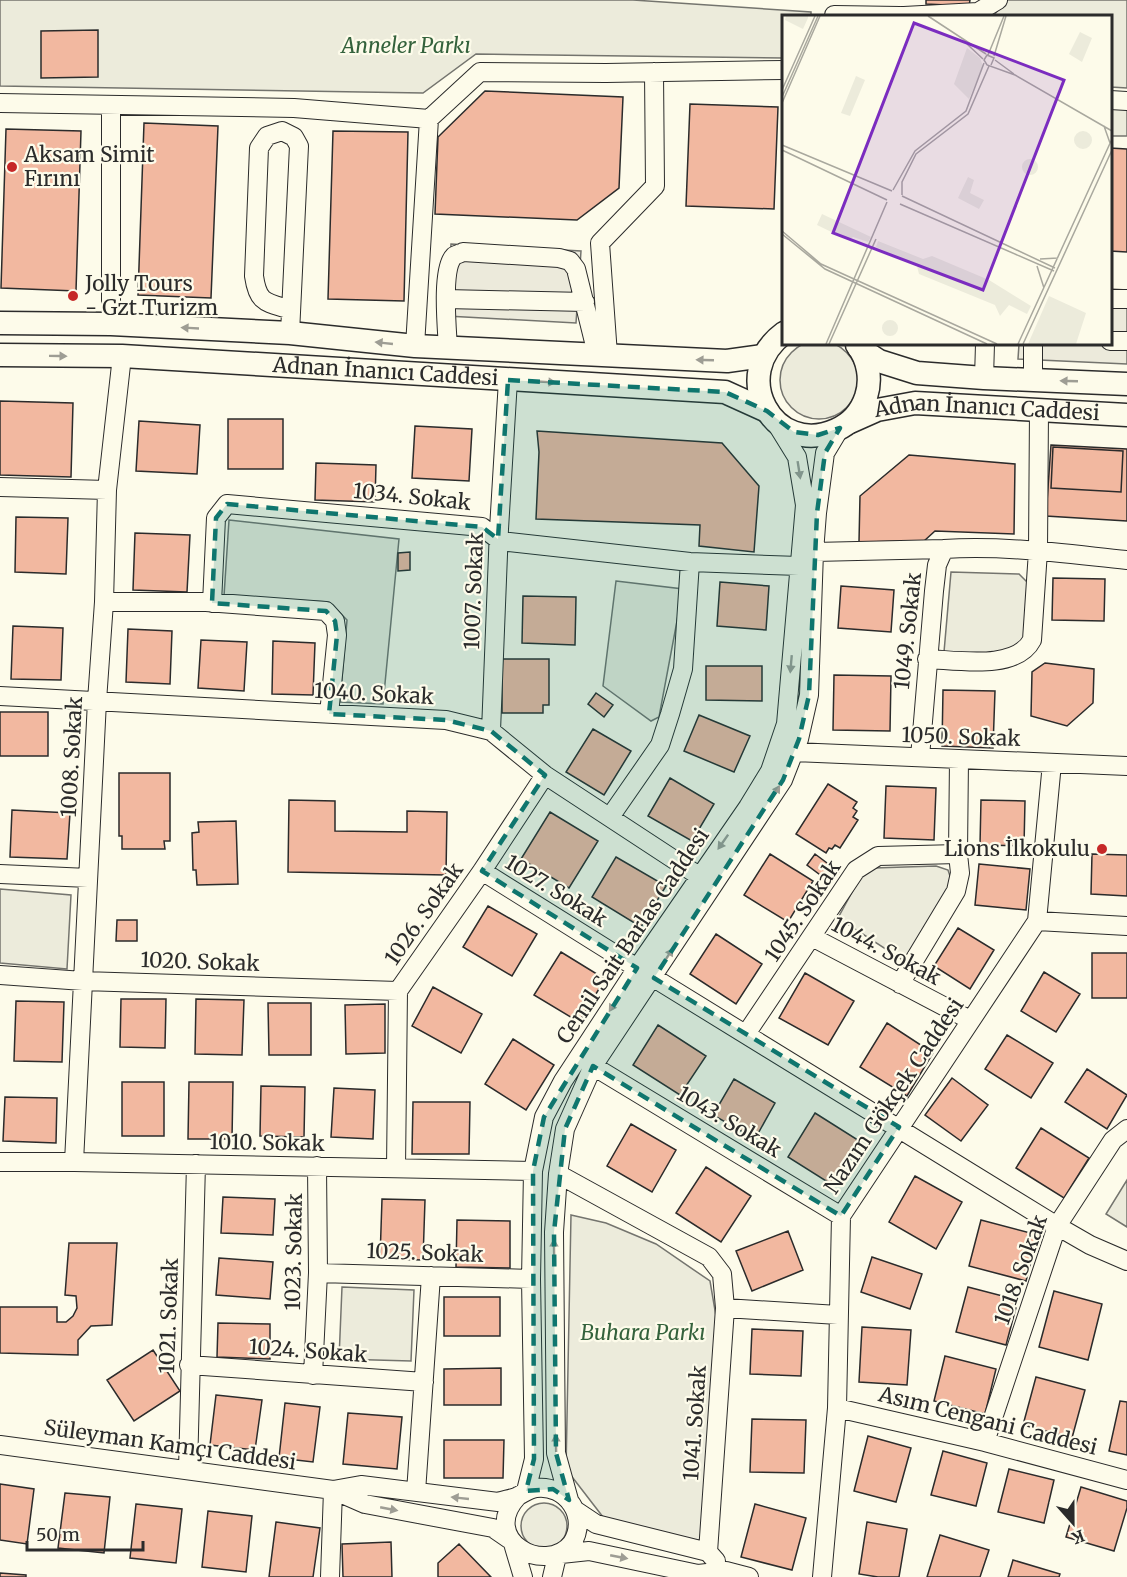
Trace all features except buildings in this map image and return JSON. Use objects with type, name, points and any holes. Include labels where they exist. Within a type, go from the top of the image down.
[{"type":"main road","name":"Adnan İnanıcı Caddesi","points":[[0,323],[111,324],[290,333],[415,346],[727,361],[763,356]]},
{"type":"main road","points":[[770,415],[758,390],[759,366],[769,346],[782,334]]},
{"type":"main road","name":"Adnan İnanıcı Caddesi","points":[[858,346],[879,361],[917,373],[1127,384]]},
{"type":"main road","points":[[845,425],[864,403],[869,381],[865,358],[858,346]]},
{"type":"main road","name":"Adnan İnanıcı Caddesi","points":[[0,355],[122,356],[725,392],[770,415],[784,427],[806,435],[818,435],[877,410],[915,404],[1127,415]]},
{"type":"street","points":[[921,15],[978,12],[998,0]]},
{"type":"street","points":[[842,10],[892,15]]},
{"type":"street","points":[[415,346],[429,119],[480,72],[782,70]]},
{"type":"street","points":[[602,354],[600,243],[655,186],[654,72]]},
{"type":"street","points":[[1112,100],[1127,101]]},
{"type":"street","points":[[0,103],[294,108],[429,119]]},
{"type":"street","points":[[111,105],[111,324]]},
{"type":"street","points":[[290,333],[299,146],[294,137],[282,131],[267,136],[259,148],[254,276],[256,293],[265,302],[291,310]]},
{"type":"street","points":[[448,348],[446,299],[448,268],[454,256],[463,252],[559,258],[570,261],[576,269],[602,354]]},
{"type":"street","points":[[446,299],[585,302]]},
{"type":"street","points":[[984,345],[984,378]]},
{"type":"street","points":[[1033,345],[1033,380]]},
{"type":"street","name":"1008. Sokak","points":[[75,1162],[97,701],[104,602],[107,490],[122,356]]},
{"type":"street","name":"1007. Sokak","points":[[491,731],[508,380]]},
{"type":"street","points":[[927,659],[1002,661],[1016,657],[1028,649],[1032,640],[1038,551],[1039,410]]},
{"type":"street","name":"Cemil Sait Barlas Caddesi","points":[[522,1493],[534,1459],[531,1279],[533,1171],[544,1117],[563,1081],[637,968],[748,807],[770,771],[786,724],[805,505],[797,457],[770,415]]},
{"type":"street","name":"Cemil Sait Barlas Caddesi","points":[[572,1505],[556,1453],[554,1232],[558,1174],[565,1129],[593,1066],[654,978],[783,780],[799,739],[809,695],[814,552],[825,453],[845,425]]},
{"type":"street","points":[[0,487],[107,490]]},
{"type":"street","name":"1034. Sokak","points":[[212,603],[216,518],[227,504],[482,527],[500,541],[690,562],[799,566]]},
{"type":"street","points":[[814,552],[944,549]]},
{"type":"street","name":"1049. Sokak","points":[[920,757],[937,565],[944,549],[1038,551],[1127,560]]},
{"type":"street","points":[[610,817],[660,745],[670,714],[683,669],[690,562]]},
{"type":"street","points":[[104,602],[212,603],[327,611],[335,621],[337,635],[329,714]]},
{"type":"street","name":"1040. Sokak","points":[[0,696],[446,720],[491,731],[545,775],[699,876]]},
{"type":"street","name":"1050. Sokak","points":[[794,752],[1127,766]]},
{"type":"street","points":[[900,984],[956,891],[960,873],[958,854],[959,759]]},
{"type":"street","name":"Nazım Gökçek Caddesi","points":[[822,1577],[837,1408],[841,1216],[1037,921],[1052,763]]},
{"type":"street","name":"1026. Sokak","points":[[396,1168],[398,991],[482,871],[545,775]]},
{"type":"street","name":"1045. Sokak","points":[[746,1034],[856,870],[878,856],[958,854]]},
{"type":"street","name":"1027. Sokak","points":[[482,871],[637,968]]},
{"type":"street","points":[[0,874],[88,878]]},
{"type":"street","points":[[1037,921],[1127,926]]},
{"type":"street","name":"1044. Sokak","points":[[812,937],[970,1020]]},
{"type":"street","name":"1020. Sokak","points":[[0,975],[83,981],[398,991]]},
{"type":"street","points":[[654,978],[1057,1226],[1090,1245],[1127,1261]]},
{"type":"street","name":"1043. Sokak","points":[[593,1066],[841,1216]]},
{"type":"street","name":"1018. Sokak","points":[[986,1442],[1057,1226],[1113,1140],[1127,1129]]},
{"type":"street","name":"1010. Sokak","points":[[0,1162],[533,1171]]},
{"type":"street","name":"1021. Sokak","points":[[188,1470],[196,1164]]},
{"type":"street","name":"1023. Sokak","points":[[313,1375],[318,1273],[317,1166]]},
{"type":"street","name":"1041. Sokak","points":[[558,1174],[709,1257],[722,1274],[725,1308],[708,1552]]},
{"type":"street","name":"1025. Sokak","points":[[318,1273],[531,1279]]},
{"type":"street","points":[[416,1492],[431,1276]]},
{"type":"street","points":[[725,1308],[838,1315]]},
{"type":"street","name":"1024. Sokak","points":[[189,1365],[424,1382]]},
{"type":"street","name":"Asım Cengani Caddesi","points":[[837,1408],[986,1442],[1127,1480]]},
{"type":"street","name":"Süleyman Kamçı Caddesi","points":[[0,1445],[333,1490],[365,1504],[493,1528],[511,1543]]},
{"type":"street","name":"Süleyman Kamçı Caddesi","points":[[333,1490],[361,1485],[498,1502],[522,1493]]},
{"type":"street","points":[[524,1577],[505,1521],[507,1512],[522,1493],[535,1488],[553,1489],[596,1524],[708,1552],[740,1575]]},
{"type":"street","points":[[330,1577],[333,1490]]},
{"type":"street","points":[[552,1577],[559,1555],[572,1544],[576,1535],[578,1526],[572,1505]]},
{"type":"street","points":[[511,1543],[530,1558],[539,1560],[589,1551],[698,1574],[740,1575]]},
{"type":"highlighted area","points":[[508,380],[725,392],[767,411],[794,432],[818,435],[840,428],[825,453],[817,513],[809,695],[799,739],[783,780],[654,978],[899,1127],[841,1216],[593,1066],[565,1129],[554,1232],[556,1453],[569,1500],[553,1489],[526,1491],[534,1459],[533,1171],[544,1117],[637,968],[482,871],[545,775],[491,731],[446,720],[329,714],[337,635],[335,621],[326,611],[212,603],[216,518],[227,504],[482,527],[498,539]]},
{"type":"green space","name":"Anneler Parkı","points":[[0,0],[633,0],[811,12],[811,15],[782,15],[782,58],[476,54],[423,93],[0,86]]},
{"type":"green space","points":[[1007,0],[1127,0],[1127,88],[1112,87],[1112,15],[994,15]]},
{"type":"green space","points":[[1112,103],[1127,104],[1127,136],[1112,136]]},
{"type":"green space","points":[[802,345],[836,345],[847,352],[857,372],[857,388],[851,402],[841,412],[827,418],[811,418],[797,412],[787,402],[781,388],[783,365],[791,352]]},
{"type":"green space","points":[[229,520],[399,539],[383,704],[340,702],[347,620],[329,602],[224,596]]},
{"type":"green space","points":[[951,572],[1019,574],[1027,582],[1026,640],[1003,653],[944,652]]},
{"type":"green space","points":[[616,581],[683,589],[659,717],[651,721],[603,686]]},
{"type":"green space","points":[[936,866],[948,870],[951,879],[947,894],[904,961],[838,918],[862,874],[874,868]]},
{"type":"green space","points":[[0,889],[71,895],[67,969],[0,963]]},
{"type":"green space","points":[[1127,1180],[1127,1227],[1106,1214]]},
{"type":"green space","name":"Buhara Parkı","points":[[571,1215],[606,1223],[656,1244],[710,1281],[717,1322],[712,1546],[603,1517],[566,1469]]},
{"type":"green space","points":[[342,1287],[414,1290],[411,1361],[339,1359]]},
{"type":"green space","points":[[544,1503],[560,1510],[567,1526],[560,1542],[544,1549],[528,1542],[521,1526],[528,1510]]},
{"type":"shaded area","points":[[451,244],[581,251],[576,323],[447,316]]},
{"type":"shaded area","points":[[1112,289],[1127,290],[1127,364],[1018,359],[1019,345],[1112,345]]},
{"type":"place","name":"Aksam Simit Fırını","points":[[12,167]]},
{"type":"place","name":"Jolly Tours - Gzt Turizm","points":[[73,296]]},
{"type":"place","name":"Lions İlkokulu","points":[[1102,849]]}]
